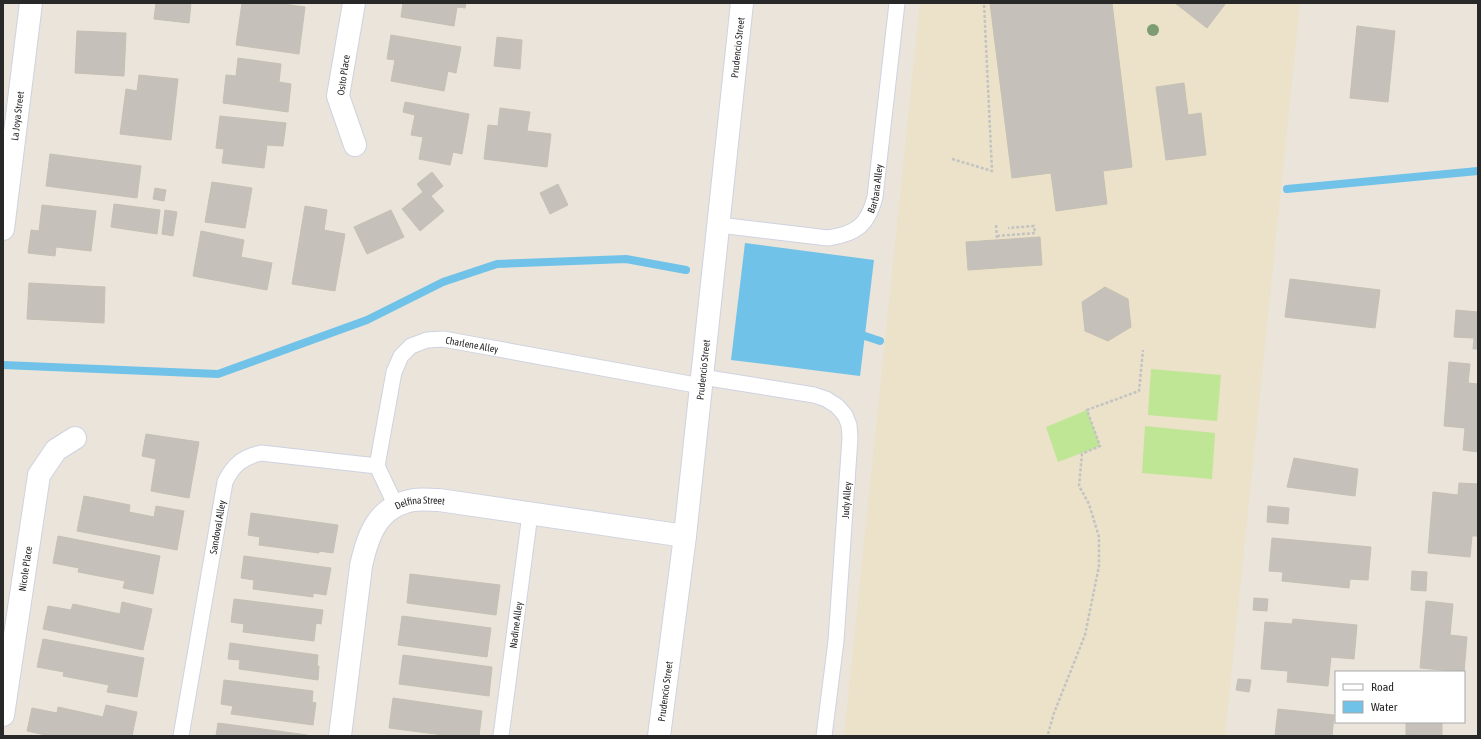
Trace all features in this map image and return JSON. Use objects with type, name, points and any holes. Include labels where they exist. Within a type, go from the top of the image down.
[{"type":"street","name":"La Joya Street","points":[[3,229],[31,3]]},
{"type":"street","name":"Osito Place","points":[[354,3],[338,96],[355,145]]},
{"type":"street","name":"Prudencio Street","points":[[659,736],[685,536],[742,3]]},
{"type":"street","name":"Nicole Place","points":[[3,715],[39,475],[56,450],[75,438]]},
{"type":"street","name":"Delfina Street","points":[[340,736],[361,566],[367,540],[377,521],[396,506],[414,500],[439,500],[685,536]]},
{"type":"lane","name":"Barbara Alley","points":[[718,225],[828,238],[845,236],[858,228],[866,219],[875,197],[897,3]]},
{"type":"lane","name":"Charlene Alley","points":[[377,466],[394,372],[401,356],[411,346],[427,340],[443,339],[702,381]]},
{"type":"lane","name":"Judy Alley","points":[[702,381],[814,395],[837,406],[845,415],[849,426],[850,438],[836,641],[824,736]]},
{"type":"lane","name":"Sandoval Alley","points":[[181,736],[225,482],[230,472],[239,461],[249,456],[261,453],[377,466]]},
{"type":"lane","points":[[377,466],[396,506]]},
{"type":"lane","name":"Nadine Alley","points":[[501,736],[530,514]]},
{"type":"path","points":[[952,159],[992,171],[984,3]]},
{"type":"path","points":[[996,226],[997,239]]},
{"type":"path","points":[[997,236],[1035,233],[1034,226],[1008,228]]},
{"type":"path","points":[[1048,734],[1054,713],[1085,635],[1099,566],[1100,537],[1089,504],[1079,486],[1082,454],[1100,446],[1087,410],[1139,391],[1143,350]]},
{"type":"shaded area","points":[[920,3],[1300,3],[1225,736],[844,736]]},
{"type":"green space","points":[[1151,369],[1221,375],[1217,421],[1148,415]]},
{"type":"green space","points":[[1087,410],[1100,446],[1058,462],[1046,427]]},
{"type":"green space","points":[[1145,426],[1215,433],[1212,479],[1142,473]]},
{"type":"water","points":[[745,243],[874,260],[860,376],[731,360]]},
{"type":"building","points":[[156,3],[191,3],[189,23],[154,19]]},
{"type":"building","points":[[242,3],[277,3],[305,7],[299,54],[236,45]]},
{"type":"building","points":[[403,3],[466,3],[465,8],[457,7],[454,26],[401,17]]},
{"type":"building","points":[[990,3],[1112,3],[1132,167],[1103,171],[1107,204],[1056,211],[1051,173],[1012,178]]},
{"type":"building","points":[[1175,3],[1226,3],[1207,28]]},
{"type":"building","points":[[1357,26],[1395,31],[1388,102],[1350,98]]},
{"type":"building","points":[[77,31],[126,33],[124,76],[75,73]]},
{"type":"building","points":[[391,35],[461,47],[456,73],[448,71],[444,91],[391,81],[395,60],[387,59]]},
{"type":"building","points":[[497,37],[522,40],[520,69],[494,66]]},
{"type":"building","points":[[238,58],[281,64],[279,82],[291,84],[288,112],[223,103],[226,75],[236,76]]},
{"type":"building","points":[[139,75],[178,79],[171,140],[120,134],[126,89],[137,91]]},
{"type":"building","points":[[1184,83],[1188,115],[1201,113],[1206,155],[1166,160],[1156,87]]},
{"type":"building","points":[[405,102],[469,114],[462,154],[453,152],[450,165],[419,159],[423,137],[411,135],[415,115],[403,112]]},
{"type":"building","points":[[500,108],[530,112],[527,131],[551,134],[547,167],[484,159],[488,125],[498,126]]},
{"type":"building","points":[[220,116],[286,123],[283,146],[267,145],[264,168],[222,163],[224,149],[216,148]]},
{"type":"building","points":[[50,154],[141,166],[137,198],[46,186]]},
{"type":"building","points":[[432,172],[443,186],[431,196],[444,211],[420,231],[402,209],[423,192],[417,184]]},
{"type":"building","points":[[212,182],[252,188],[245,228],[205,222]]},
{"type":"building","points":[[558,184],[568,205],[550,214],[540,193]]},
{"type":"building","points":[[155,188],[166,190],[164,201],[153,199]]},
{"type":"building","points":[[114,204],[160,210],[157,234],[111,227]]},
{"type":"building","points":[[42,205],[96,211],[91,251],[56,247],[55,256],[28,253],[31,230],[39,231]]},
{"type":"building","points":[[305,206],[327,210],[324,230],[345,234],[335,291],[292,284]]},
{"type":"building","points":[[165,210],[177,212],[173,236],[162,234]]},
{"type":"building","points":[[391,210],[404,237],[367,254],[354,227]]},
{"type":"building","points":[[201,231],[244,240],[241,257],[272,263],[267,290],[193,276]]},
{"type":"building","points":[[1040,237],[1042,265],[968,270],[966,242]]},
{"type":"building","points":[[1290,279],[1380,290],[1375,328],[1285,317]]},
{"type":"building","points":[[29,283],[105,287],[104,323],[27,319]]},
{"type":"building","points":[[1105,287],[1128,299],[1131,327],[1108,341],[1085,331],[1082,302]]},
{"type":"building","points":[[1456,310],[1478,312],[1478,349],[1473,349],[1474,338],[1454,337]]},
{"type":"building","points":[[1449,362],[1470,364],[1468,383],[1478,384],[1478,452],[1463,450],[1465,428],[1444,426]]},
{"type":"building","points":[[146,434],[199,442],[189,498],[151,491],[156,459],[142,456]]},
{"type":"building","points":[[1294,458],[1358,469],[1355,496],[1287,487]]},
{"type":"building","points":[[1459,483],[1478,484],[1478,536],[1472,536],[1470,557],[1428,553],[1433,492],[1458,495]]},
{"type":"building","points":[[84,496],[130,505],[129,512],[154,517],[156,506],[184,511],[177,550],[77,531]]},
{"type":"building","points":[[1268,506],[1289,508],[1288,524],[1267,522]]},
{"type":"building","points":[[251,513],[338,525],[333,553],[319,551],[319,553],[259,545],[260,537],[248,535]]},
{"type":"building","points":[[58,536],[160,556],[153,594],[123,588],[125,581],[78,572],[79,568],[53,563]]},
{"type":"building","points":[[1272,538],[1371,547],[1368,580],[1350,579],[1349,588],[1282,581],[1283,572],[1269,571]]},
{"type":"building","points":[[244,556],[331,568],[326,595],[313,593],[313,597],[253,589],[254,580],[241,578]]},
{"type":"building","points":[[1412,571],[1427,572],[1426,591],[1411,590]]},
{"type":"building","points":[[410,574],[500,585],[496,615],[407,603]]},
{"type":"building","points":[[1254,598],[1268,599],[1267,611],[1253,610]]},
{"type":"building","points":[[234,599],[323,610],[321,624],[316,623],[314,641],[243,632],[244,624],[231,622]]},
{"type":"building","points":[[1426,601],[1453,604],[1450,635],[1467,637],[1464,671],[1420,668]]},
{"type":"building","points":[[122,602],[152,609],[143,650],[43,629],[48,606],[71,610],[73,604],[120,614]]},
{"type":"building","points":[[402,616],[491,628],[487,657],[398,645]]},
{"type":"building","points":[[1293,619],[1357,625],[1354,659],[1331,657],[1328,686],[1287,682],[1288,671],[1261,669],[1265,622],[1292,624]]},
{"type":"building","points":[[43,639],[144,658],[137,697],[107,692],[109,685],[63,676],[64,672],[37,667]]},
{"type":"building","points":[[230,643],[318,655],[318,680],[239,669],[240,660],[228,659]]},
{"type":"building","points":[[403,655],[492,667],[489,696],[399,684]]},
{"type":"building","points":[[1238,679],[1251,680],[1249,692],[1236,690]]},
{"type":"building","points":[[224,680],[313,691],[312,702],[316,703],[313,725],[231,714],[233,706],[221,704]]},
{"type":"building","points":[[393,698],[482,711],[479,736],[451,736],[389,728]]},
{"type":"building","points":[[106,705],[137,712],[132,736],[50,736],[27,731],[32,708],[57,713],[58,707],[103,717]]},
{"type":"building","points":[[1278,709],[1334,715],[1332,736],[1275,736]]},
{"type":"building","points":[[218,723],[307,735],[216,736]]},
{"type":"building","points":[[1406,723],[1442,723],[1442,736],[1406,735]]},
{"type":"waterway","points":[[1287,189],[1478,171]]},
{"type":"waterway","points":[[3,365],[218,374],[367,320],[443,282],[497,264],[626,259],[686,270]]},
{"type":"waterway","points":[[856,333],[880,341]]}]
